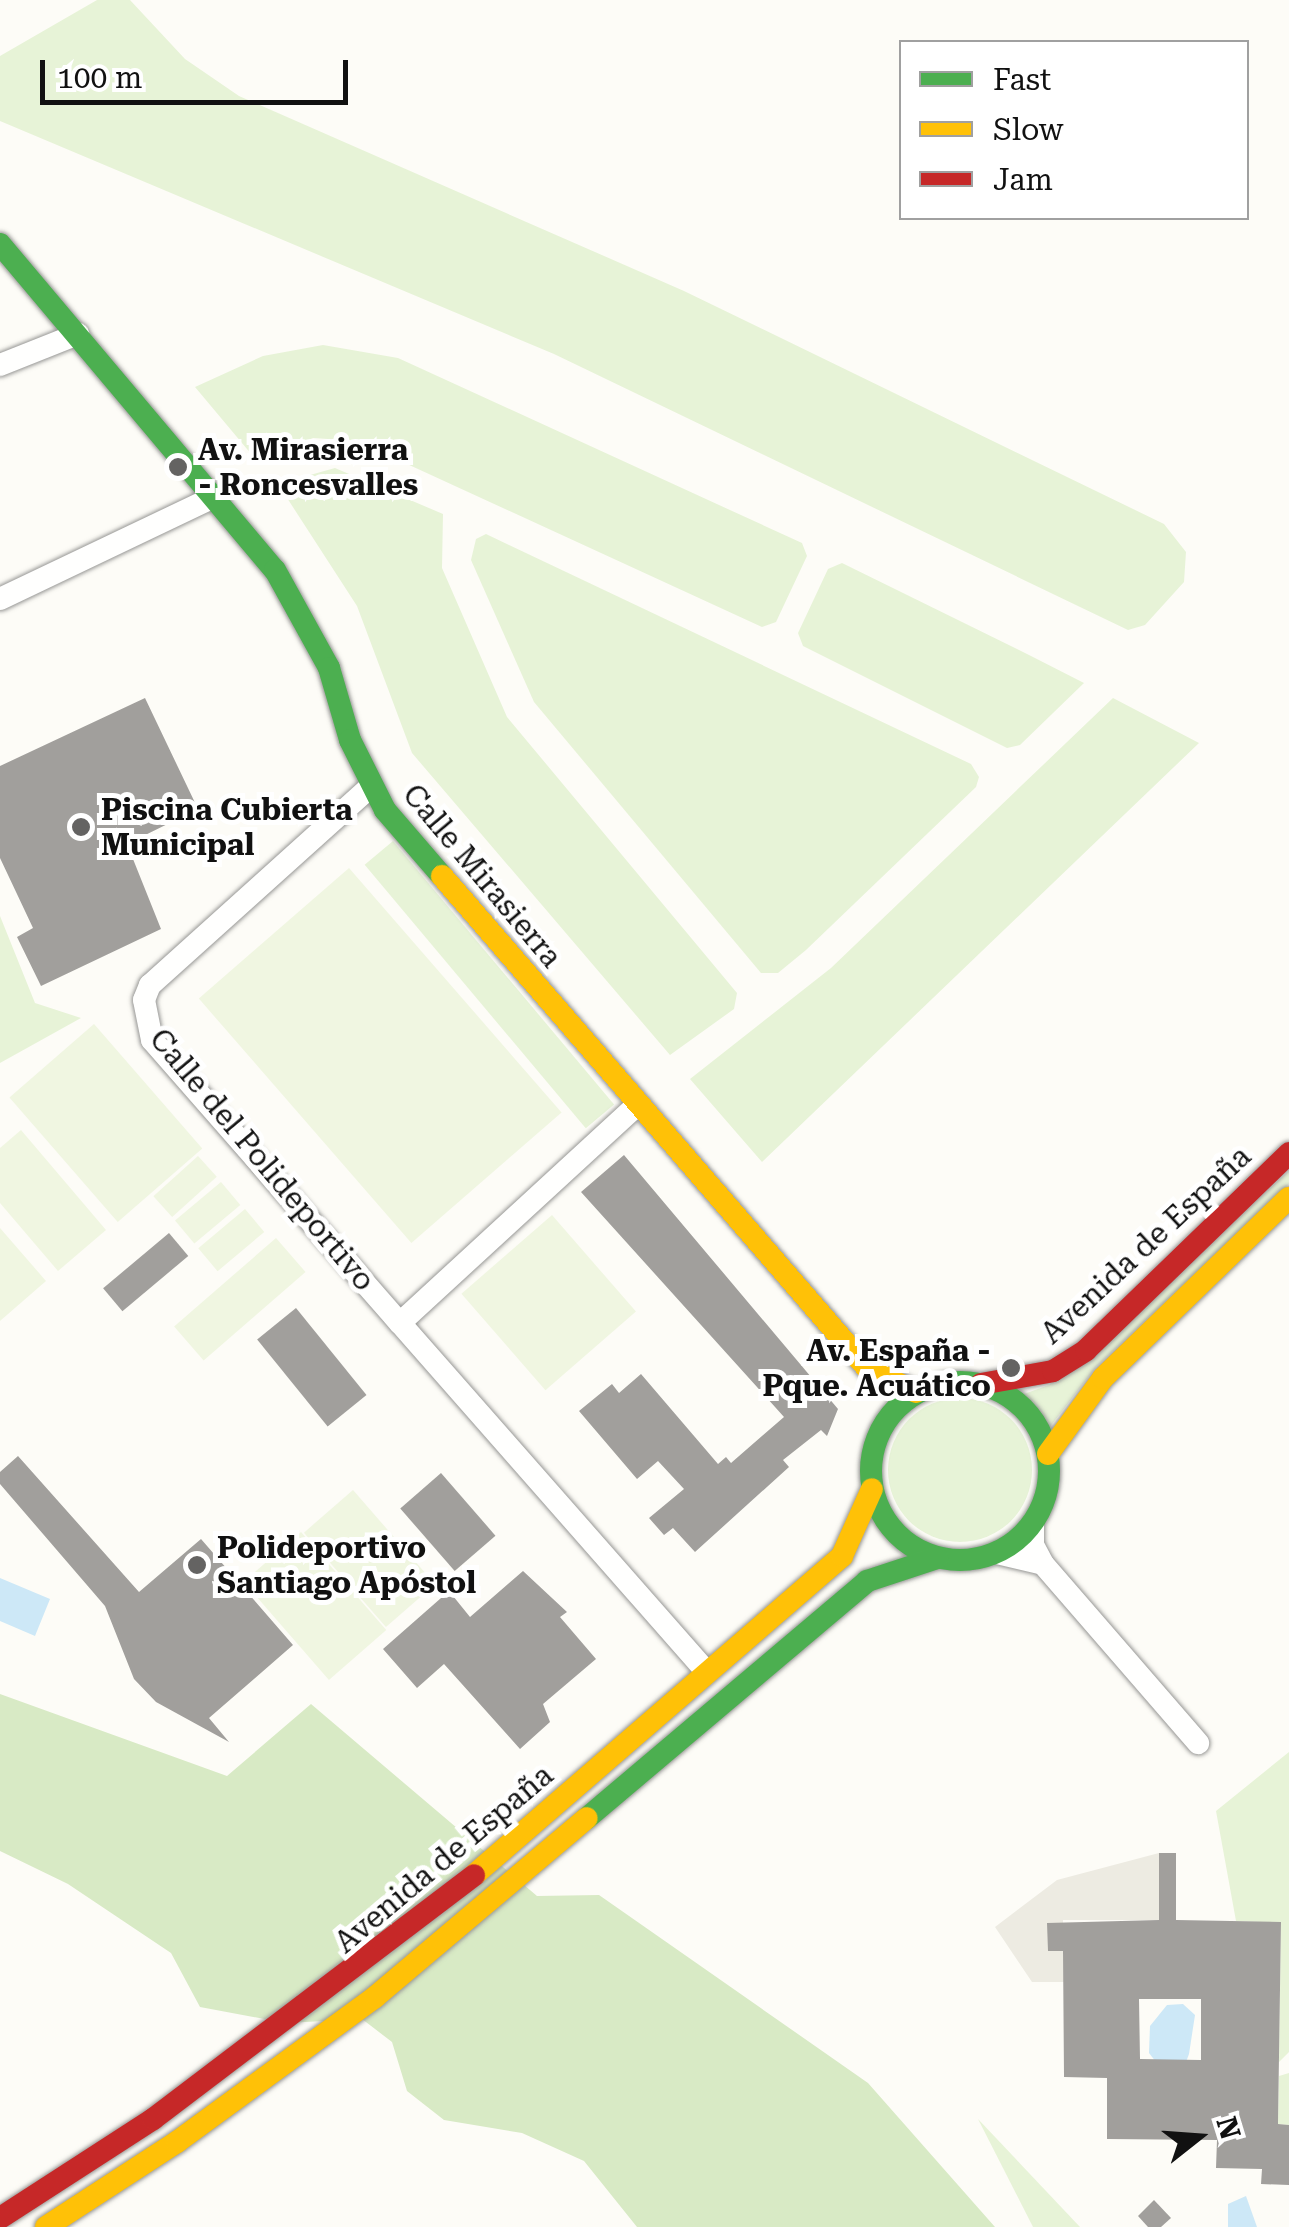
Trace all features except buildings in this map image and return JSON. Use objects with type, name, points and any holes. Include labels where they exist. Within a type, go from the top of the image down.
[{"type":"main road","name":"Calle Mirasierra","points":[[0,244],[216,496],[301,612],[329,668],[369,788],[637,1105],[868,1369],[916,1392]]},
{"type":"main road","name":"Avenida de España","points":[[981,1384],[1053,1370],[1086,1350],[1289,1153]]},
{"type":"main road","name":"Avenida de España","points":[[1048,1454],[1103,1378],[1289,1198]]},
{"type":"main road","name":"Calle Mirasierra","points":[[868,1369],[884,1422]]},
{"type":"main road","points":[[948,1382],[981,1384],[1024,1409],[1048,1454],[1048,1485],[1033,1523],[998,1553],[937,1558],[906,1544],[884,1520],[872,1489],[870,1466],[884,1422],[916,1392],[948,1382]]},
{"type":"main road","name":"Avenida de España","points":[[0,2218],[154,2119],[354,1972],[534,1826],[842,1556],[872,1489]]},
{"type":"main road","name":"Avenida de España","points":[[46,2227],[177,2142],[375,1997],[549,1856],[867,1581],[937,1558]]},
{"type":"street","points":[[0,365],[78,334]]},
{"type":"street","points":[[0,598],[216,496]]},
{"type":"street","name":"Calle del Polideportivo","points":[[369,788],[150,986],[145,1021],[152,1040],[706,1672]]},
{"type":"street","points":[[400,1322],[637,1105]]},
{"type":"street","points":[[1033,1523],[1033,1545],[1042,1564],[1198,1743]]},
{"type":"street","points":[[998,1553],[1042,1564]]},
{"type":"green space","points":[[97,0],[130,0],[185,59],[239,96],[684,291],[1164,524],[1186,552],[1184,582],[1145,625],[1128,630],[554,354],[0,121],[0,56]]},
{"type":"green space","points":[[323,345],[398,358],[802,543],[807,556],[776,622],[762,627],[357,441],[313,438],[257,461],[195,387],[263,356]]},
{"type":"green space","points":[[335,468],[443,514],[442,568],[507,717],[737,993],[734,1009],[670,1055],[412,753],[357,606],[278,484]]},
{"type":"green space","points":[[486,534],[971,764],[979,777],[976,787],[806,950],[778,973],[761,973],[534,702],[471,560],[476,539]]},
{"type":"green space","points":[[842,563],[1084,683],[1020,745],[1007,748],[803,646],[798,633],[828,569]]},
{"type":"green space","points":[[1113,698],[1199,743],[762,1162],[690,1079],[831,968]]},
{"type":"green space","points":[[393,841],[614,1105],[586,1128],[365,865]]},
{"type":"green space","points":[[349,868],[562,1113],[411,1243],[199,999]]},
{"type":"green space","points":[[0,916],[35,1003],[81,1018],[0,1063]]},
{"type":"green space","points":[[94,1024],[202,1149],[118,1222],[9,1097]]},
{"type":"green space","points":[[21,1130],[106,1230],[58,1271],[0,1203],[0,1148]]},
{"type":"green space","points":[[198,1156],[217,1177],[172,1217],[153,1196]]},
{"type":"green space","points":[[1289,1171],[1289,1184],[1096,1367],[1049,1428],[1024,1394],[1049,1385]]},
{"type":"green space","points":[[221,1182],[240,1205],[194,1244],[175,1221]]},
{"type":"green space","points":[[245,1209],[264,1232],[218,1271],[198,1248]]},
{"type":"green space","points":[[552,1215],[636,1312],[545,1390],[461,1294]]},
{"type":"green space","points":[[0,1228],[46,1281],[0,1321]]},
{"type":"green space","points":[[276,1238],[306,1272],[204,1361],[174,1327]]},
{"type":"green space","points":[[960,1398],[988,1403],[1011,1419],[1027,1442],[1032,1470],[1027,1498],[1011,1521],[988,1537],[960,1542],[932,1537],[909,1521],[893,1498],[888,1470],[893,1442],[909,1419],[932,1403]]},
{"type":"green space","points":[[353,1490],[435,1584],[386,1627],[304,1533]]},
{"type":"green space","points":[[301,1532],[386,1630],[329,1680],[244,1582]]},
{"type":"green space","points":[[0,1694],[227,1776],[311,1704],[537,1896],[599,1895],[868,2083],[995,2227],[637,2227],[584,2161],[522,2133],[444,2120],[407,2091],[392,2042],[362,2019],[286,2023],[200,2007],[171,1953],[68,1884],[0,1851]]},
{"type":"green space","points":[[1289,1752],[1289,2052],[1279,2062],[1281,1923],[1236,1921],[1216,1811]]},
{"type":"green space","points":[[1289,2073],[1289,2125],[1278,2124],[1279,2076]]},
{"type":"green space","points":[[978,2119],[1080,2227],[1033,2227]]},
{"type":"shaded area","points":[[1159,1853],[1159,1920],[1063,1920],[1064,1982],[1032,1982],[995,1927],[1057,1880]]},
{"type":"water","points":[[0,1578],[50,1599],[35,1636],[0,1621]]},
{"type":"water","points":[[1183,2004],[1195,2015],[1186,2062],[1156,2062],[1149,2053],[1150,2026],[1167,2005]]},
{"type":"water","points":[[1246,2196],[1257,2227],[1228,2227],[1228,2204]]},
{"type":"traffic: fast","points":[[0,244],[275,570],[329,668],[350,740],[385,810],[442,876]]},
{"type":"traffic: fast","points":[[960,1382],[994,1388],[1023,1408],[1043,1437],[1049,1471],[1043,1505],[1023,1534],[994,1554],[960,1560],[926,1554],[897,1534],[877,1505],[871,1471],[877,1437],[897,1408],[926,1388],[960,1382]]},
{"type":"traffic: fast","points":[[587,1818],[867,1581],[937,1558]]},
{"type":"traffic: slow","points":[[442,876],[868,1369],[916,1392]]},
{"type":"traffic: slow","points":[[1048,1454],[1103,1378],[1289,1198]]},
{"type":"traffic: slow","points":[[474,1875],[842,1556],[872,1489]]},
{"type":"traffic: slow","points":[[46,2227],[177,2142],[375,1997],[587,1818]]},
{"type":"traffic: jam","points":[[981,1384],[1053,1371],[1086,1350],[1289,1153]]},
{"type":"traffic: jam","points":[[0,2218],[153,2119],[474,1875]]},
{"type":"place","name":"Av. Mirasierra - Roncesvalles","points":[[178,467]]},
{"type":"place","name":"Piscina Cubierta Municipal","points":[[81,827]]},
{"type":"place","name":"Av. España - Pque. Acuático","points":[[1011,1368]]},
{"type":"place","name":"Polideportivo Santiago Apóstol","points":[[197,1565]]}]
